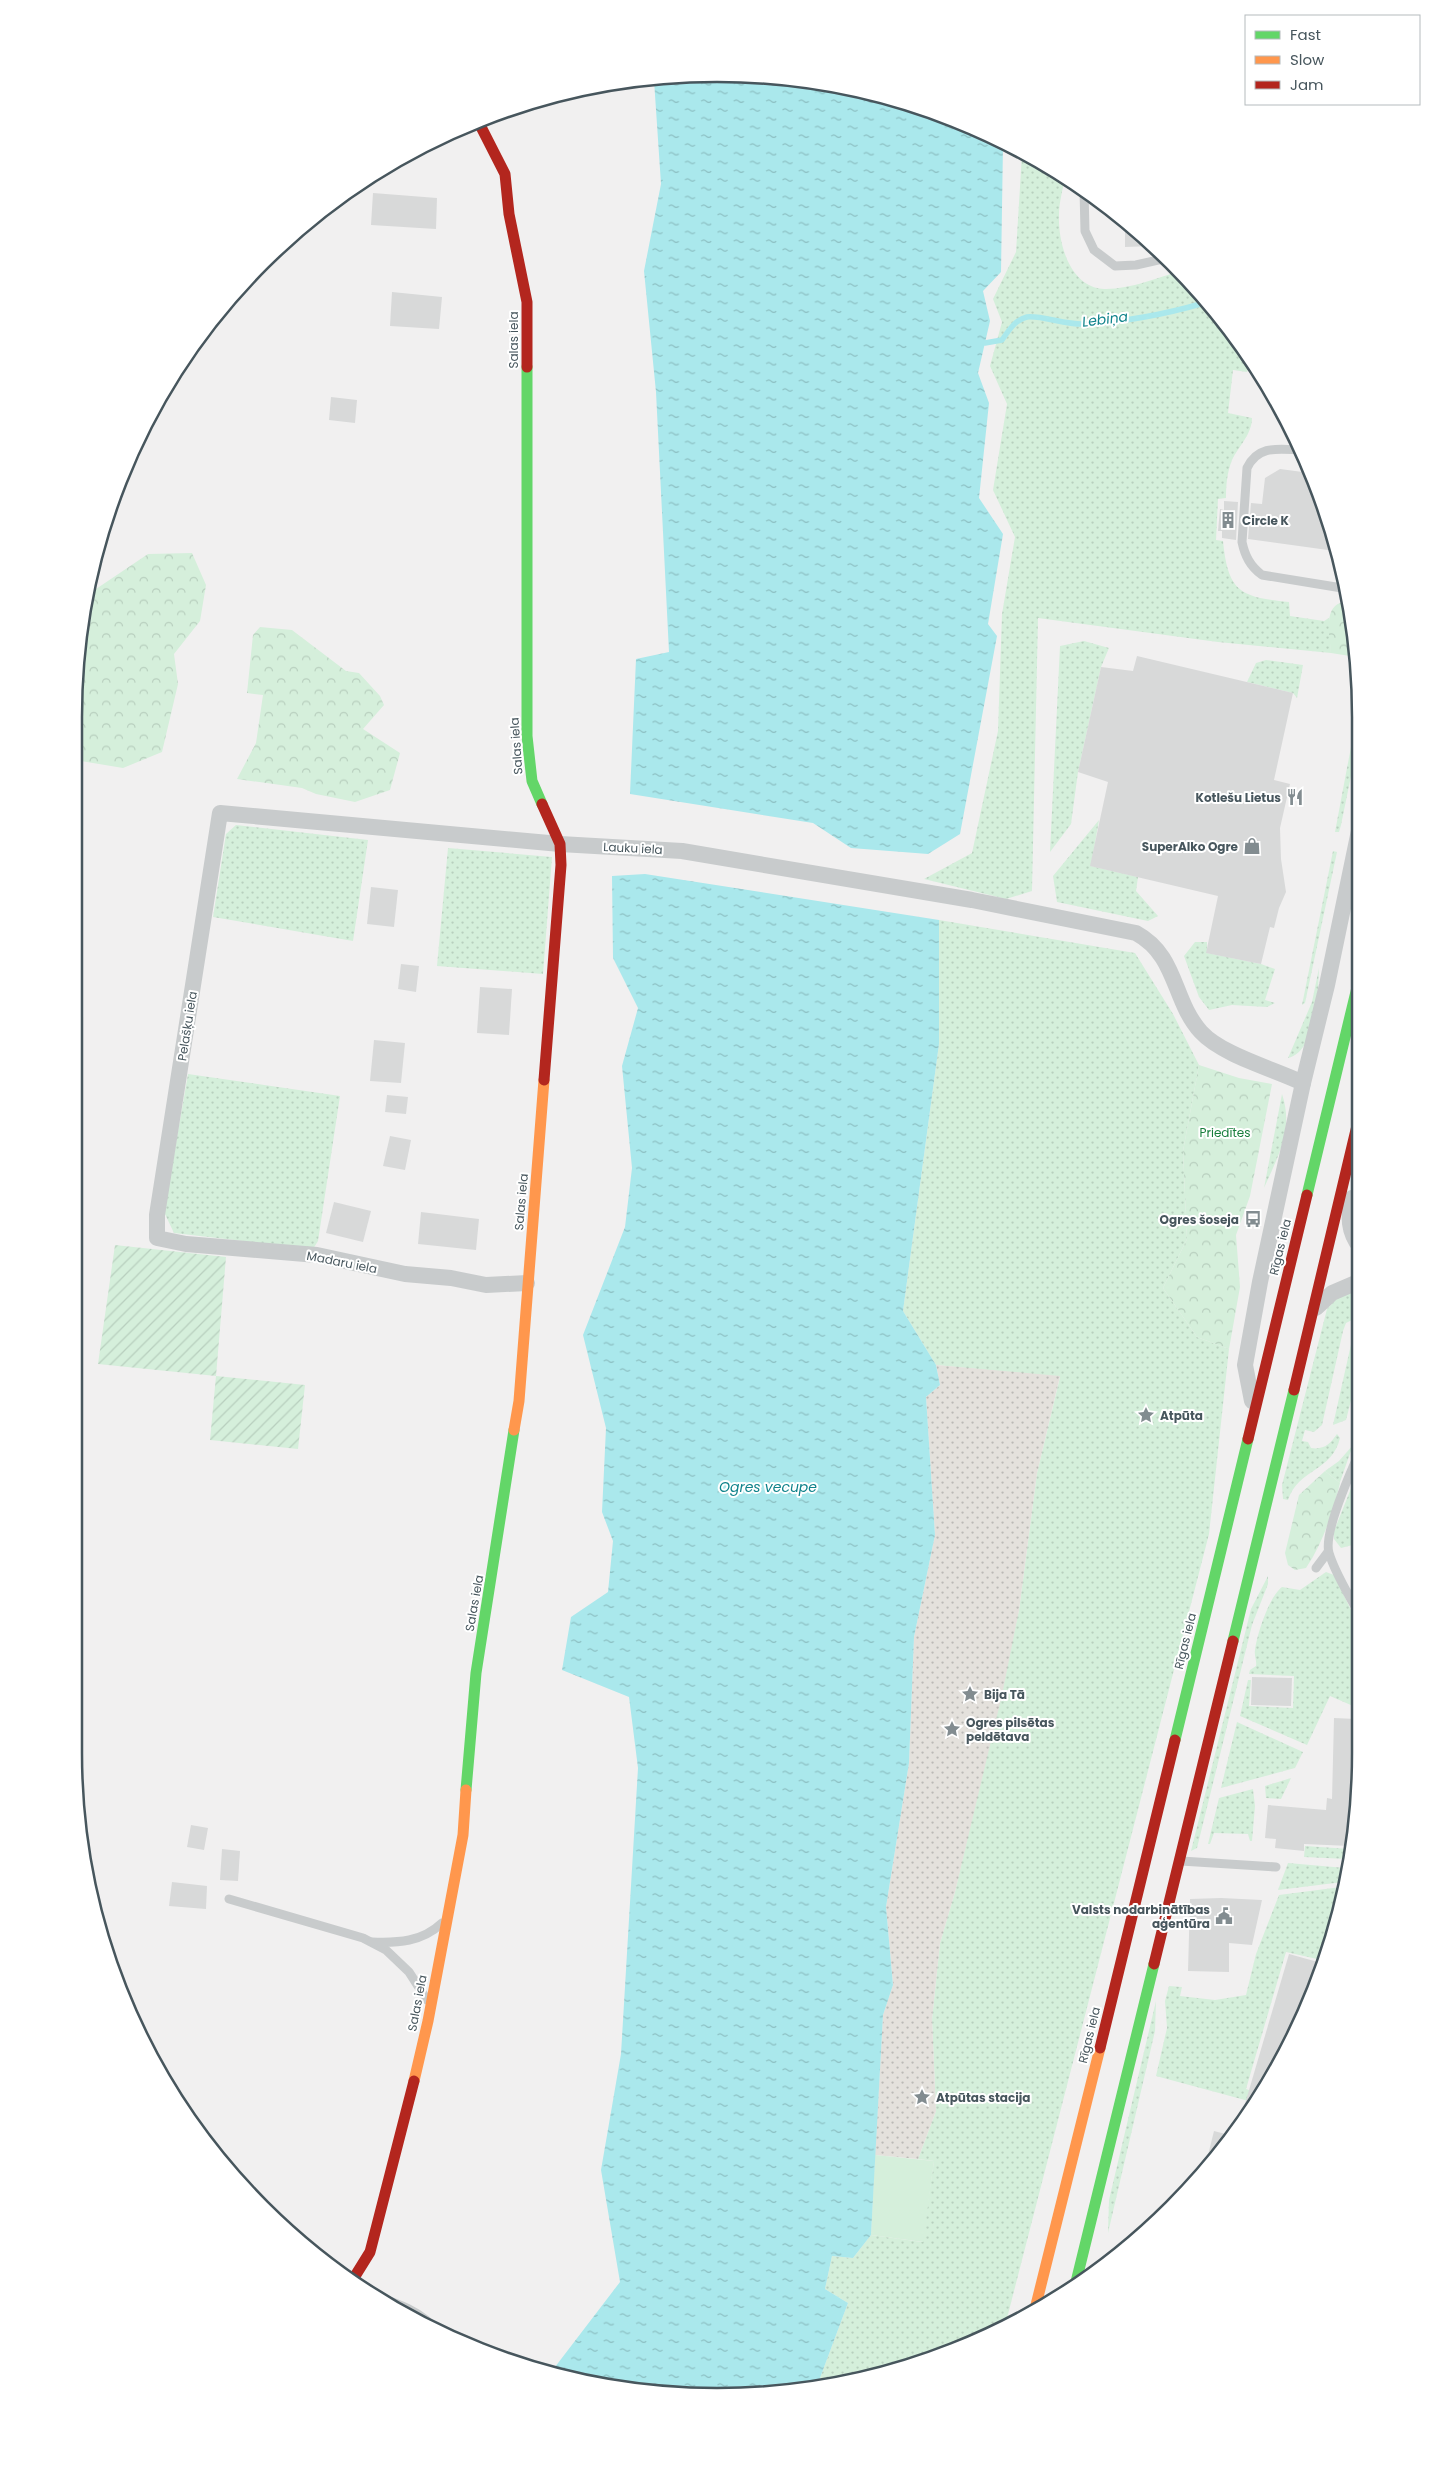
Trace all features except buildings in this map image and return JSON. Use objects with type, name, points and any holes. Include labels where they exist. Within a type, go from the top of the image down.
[{"type":"main road","name":"Salas iela","points":[[356,2274],[370,2252],[407,2110],[431,2004],[463,1835],[469,1735],[476,1673],[519,1401],[527,1283],[544,1102],[561,865],[560,844],[532,781],[527,736],[527,302],[509,214],[505,174],[482,128]]},
{"type":"main road","name":"Rīgas iela","points":[[1037,2301],[1352,1008]]},
{"type":"main road","points":[[1078,2274],[1352,1148]]},
{"type":"main road","points":[[1040,2288],[1052,2291]]},
{"type":"street","name":"Lauku iela","points":[[220,813],[560,844],[682,851],[1042,913],[1136,933],[1151,941],[1172,973],[1185,1010],[1202,1033],[1223,1048],[1303,1083]]},
{"type":"street","name":"Pelašķu iela","points":[[157,1238],[157,1216],[220,813]]},
{"type":"street","points":[[1254,1413],[1245,1365],[1260,1282],[1303,1083],[1327,985],[1352,865]]},
{"type":"street","points":[[1352,1199],[1348,1216],[1352,1232]]},
{"type":"street","name":"Madaru iela","points":[[157,1238],[186,1244],[317,1255],[405,1274],[451,1278],[486,1285],[527,1283]]},
{"type":"street","points":[[1311,1313],[1332,1293],[1352,1284]]},
{"type":"lane","points":[[1084,200],[1085,231],[1094,250],[1115,266],[1136,265],[1158,260]]},
{"type":"lane","points":[[1293,450],[1270,449],[1263,451],[1251,461],[1247,468],[1242,542],[1244,551],[1254,569],[1262,575],[1339,587]]},
{"type":"lane","points":[[1352,1471],[1328,1539],[1328,1552],[1352,1599]]},
{"type":"lane","points":[[1316,1568],[1328,1552]]},
{"type":"lane","points":[[1179,1861],[1276,1867]]},
{"type":"lane","points":[[229,1900],[371,1942],[386,1950],[409,1972],[431,2004]]},
{"type":"lane","points":[[371,1942],[408,1942],[437,1928],[447,1918]]},
{"type":"green space","points":[[1022,161],[1063,186],[1059,210],[1060,236],[1072,269],[1087,284],[1106,289],[1127,287],[1172,273],[1221,331],[1248,370],[1247,372],[1233,370],[1228,413],[1252,418],[1248,435],[1230,465],[1226,498],[1218,499],[1216,540],[1223,541],[1229,572],[1233,582],[1240,589],[1259,598],[1289,602],[1290,616],[1324,621],[1329,618],[1331,653],[1218,642],[1038,618],[1032,891],[1006,899],[924,879],[972,853],[998,731],[1002,614],[1015,537],[993,490],[1007,404],[990,366],[1002,322],[993,299],[1016,252]]},
{"type":"green space","points":[[192,553],[206,585],[200,621],[174,654],[178,684],[162,752],[123,768],[82,761],[84,676],[88,635],[96,589],[148,554]]},
{"type":"green space","points":[[1342,603],[1349,656],[1331,653],[1330,615],[1333,608]]},
{"type":"green space","points":[[260,627],[292,630],[346,671],[359,673],[380,696],[384,705],[363,729],[400,753],[390,790],[355,802],[316,794],[302,788],[237,779],[256,743],[263,695],[247,693],[253,635]]},
{"type":"green space","points":[[1084,641],[1109,648],[1101,667],[1078,772],[1071,824],[1050,852],[1060,646]]},
{"type":"green space","points":[[1266,660],[1303,665],[1297,698],[1293,693],[1247,682],[1256,663]]},
{"type":"green space","points":[[1352,742],[1352,771],[1341,825],[1339,832],[1335,832]]},
{"type":"green space","points":[[1099,820],[1091,866],[1138,877],[1136,891],[1158,916],[1148,921],[1057,902],[1053,876]]},
{"type":"green space","points":[[236,825],[368,840],[353,941],[213,917],[226,834]]},
{"type":"green space","points":[[448,848],[552,857],[543,974],[437,966]]},
{"type":"green space","points":[[1333,851],[1337,852],[1305,1003],[1302,1005]]},
{"type":"green space","points":[[939,920],[1135,953],[1173,1014],[1199,1065],[1183,1151],[1187,1239],[1163,1288],[1197,1337],[1229,1349],[1209,1534],[1007,2317],[961,2339],[922,2354],[882,2366],[820,2379],[848,2303],[825,2289],[832,2256],[853,2258],[871,2235],[922,2242],[934,2161],[918,2159],[936,2111],[932,2019],[940,1943],[955,1892],[1019,1610],[1037,1473],[1060,1377],[936,1365],[903,1311],[939,1044]]},
{"type":"green space","points":[[1195,942],[1207,942],[1207,953],[1261,964],[1275,969],[1265,1000],[1275,1003],[1267,1007],[1232,1005],[1209,1010],[1199,997],[1184,956]]},
{"type":"green space","points":[[1319,968],[1318,991],[1310,1033],[1298,1053],[1288,1058],[1312,1002]]},
{"type":"green space","name":"Priedītes","points":[[1199,1065],[1239,1078],[1272,1084],[1250,1196],[1236,1235],[1240,1287],[1229,1349],[1197,1337],[1163,1288],[1187,1239],[1183,1151]]},
{"type":"green space","points":[[188,1074],[340,1096],[318,1241],[313,1249],[174,1233],[164,1212]]},
{"type":"green space","points":[[1282,1094],[1286,1119],[1283,1142],[1264,1188]]},
{"type":"green space","points":[[115,1245],[226,1257],[216,1376],[98,1364]]},
{"type":"green space","points":[[1352,1290],[1352,1320],[1346,1323],[1343,1331],[1322,1425],[1314,1432],[1305,1430],[1302,1441],[1308,1442],[1311,1448],[1320,1448],[1326,1446],[1337,1434],[1340,1438],[1330,1458],[1300,1482],[1288,1500],[1283,1499],[1282,1485],[1327,1309],[1341,1294]]},
{"type":"green space","points":[[1352,1340],[1352,1396],[1346,1420],[1333,1425]]},
{"type":"green space","points":[[216,1376],[305,1385],[298,1449],[210,1440]]},
{"type":"green space","points":[[1352,1446],[1340,1483],[1325,1471],[1339,1461]]},
{"type":"green space","points":[[1325,1471],[1340,1483],[1334,1505],[1327,1527],[1306,1568],[1295,1570],[1288,1565],[1285,1553],[1299,1495]]},
{"type":"green space","points":[[1352,1486],[1352,1545],[1341,1548],[1334,1539],[1334,1531]]},
{"type":"green space","points":[[1326,1572],[1334,1575],[1352,1612],[1352,1706],[1330,1696],[1307,1745],[1240,1716],[1248,1680],[1251,1680],[1249,1706],[1293,1708],[1294,1676],[1249,1674],[1250,1670],[1256,1666],[1256,1643],[1261,1626],[1268,1607],[1277,1592],[1282,1587],[1300,1590]]},
{"type":"green space","points":[[1268,1576],[1268,1584],[1252,1625],[1197,1848],[1191,1851],[1251,1609]]},
{"type":"green space","points":[[1237,1722],[1303,1752],[1295,1768],[1221,1788]]},
{"type":"green space","points":[[1291,1778],[1281,1799],[1266,1798],[1265,1786]]},
{"type":"green space","points":[[1253,1789],[1255,1806],[1252,1841],[1250,1841],[1248,1834],[1214,1833],[1210,1844],[1208,1844],[1219,1798]]},
{"type":"green space","points":[[1305,1846],[1345,1849],[1343,1859],[1304,1857]]},
{"type":"green space","points":[[1288,1863],[1341,1868],[1339,1883],[1278,1890]]},
{"type":"green space","points":[[1337,1887],[1318,1959],[1286,1952],[1246,2089],[1253,2091],[1248,2101],[1156,2076],[1167,2028],[1165,2001],[1169,1986],[1182,1987],[1180,1996],[1215,2000],[1246,1995],[1256,1954],[1279,1895]]},
{"type":"green space","points":[[1156,2001],[1155,2031],[1108,2233],[1109,2200]]},
{"type":"green space","points":[[875,2155],[934,2161],[923,2242],[871,2235]]},
{"type":"sand","name":"Ogres pilsētas peldētava","points":[[936,1365],[1060,1376],[1037,1473],[1019,1610],[1002,1695],[955,1892],[940,1943],[932,2019],[936,2111],[918,2159],[875,2155],[883,2015],[893,1985],[886,1907],[909,1763],[914,1637],[935,1535],[926,1397],[940,1385]]},
{"type":"water","points":[[718,82],[759,84],[841,95],[882,104],[922,116],[961,131],[1003,151],[1001,272],[983,291],[990,321],[978,373],[989,403],[979,498],[1003,534],[988,624],[997,636],[960,834],[928,854],[851,848],[813,823],[630,794],[636,659],[669,652],[656,392],[644,271],[661,184],[654,86],[676,84]]},
{"type":"water","name":"Ogres vecupe","points":[[645,874],[939,920],[939,1044],[903,1311],[936,1365],[940,1385],[926,1397],[935,1535],[914,1637],[909,1763],[886,1907],[893,1985],[883,2015],[871,2235],[853,2258],[832,2256],[825,2289],[848,2303],[820,2379],[800,2382],[718,2388],[676,2386],[635,2382],[555,2367],[620,2282],[601,2170],[621,2054],[638,1768],[629,1697],[562,1670],[571,1617],[608,1592],[613,1541],[602,1512],[606,1428],[583,1335],[625,1227],[632,1168],[622,1066],[638,1008],[613,958],[612,876]]},
{"type":"waterway","name":"Lebiņa","points":[[985,343],[1002,340],[1016,323],[1027,317],[1039,317],[1077,324],[1099,323],[1145,317],[1199,304]]},
{"type":"traffic: fast","points":[[527,367],[527,736],[532,781],[542,804]]},
{"type":"traffic: fast","points":[[1307,1195],[1352,1008]]},
{"type":"traffic: fast","points":[[1233,1641],[1294,1390]]},
{"type":"traffic: fast","points":[[466,1790],[476,1673],[514,1430]]},
{"type":"traffic: fast","points":[[1175,1740],[1248,1439]]},
{"type":"traffic: fast","points":[[1078,2274],[1154,1964]]},
{"type":"traffic: slow","points":[[514,1430],[519,1401],[544,1080]]},
{"type":"traffic: slow","points":[[414,2081],[428,2021],[463,1835],[466,1790]]},
{"type":"traffic: slow","points":[[1037,2301],[1100,2048]]},
{"type":"traffic: jam","points":[[482,128],[505,174],[509,214],[527,302],[527,367]]},
{"type":"traffic: jam","points":[[542,804],[560,844],[561,865],[544,1080]]},
{"type":"traffic: jam","points":[[1294,1390],[1352,1147]]},
{"type":"traffic: jam","points":[[1248,1439],[1307,1195]]},
{"type":"traffic: jam","points":[[1154,1964],[1233,1641]]},
{"type":"traffic: jam","points":[[1100,2048],[1175,1740]]},
{"type":"traffic: jam","points":[[356,2274],[370,2252],[414,2081]]},
{"type":"place","name":"Circle K","points":[[1228,520]]},
{"type":"place","name":"Kotlešu Lietus","points":[[1295,797]]},
{"type":"place","name":"SuperAlko Ogre","points":[[1252,846]]},
{"type":"place","name":"Ogres šoseja","points":[[1253,1219]]},
{"type":"place","name":"Atpūta","points":[[1146,1415]]},
{"type":"place","name":"Bija Tā","points":[[970,1694]]},
{"type":"place","name":"Ogres pilsētas peldētava","points":[[952,1729]]},
{"type":"place","name":"Valsts nodarbinātības aģentūra","points":[[1224,1916]]},
{"type":"place","name":"Atpūtas stacija","points":[[922,2097]]}]
